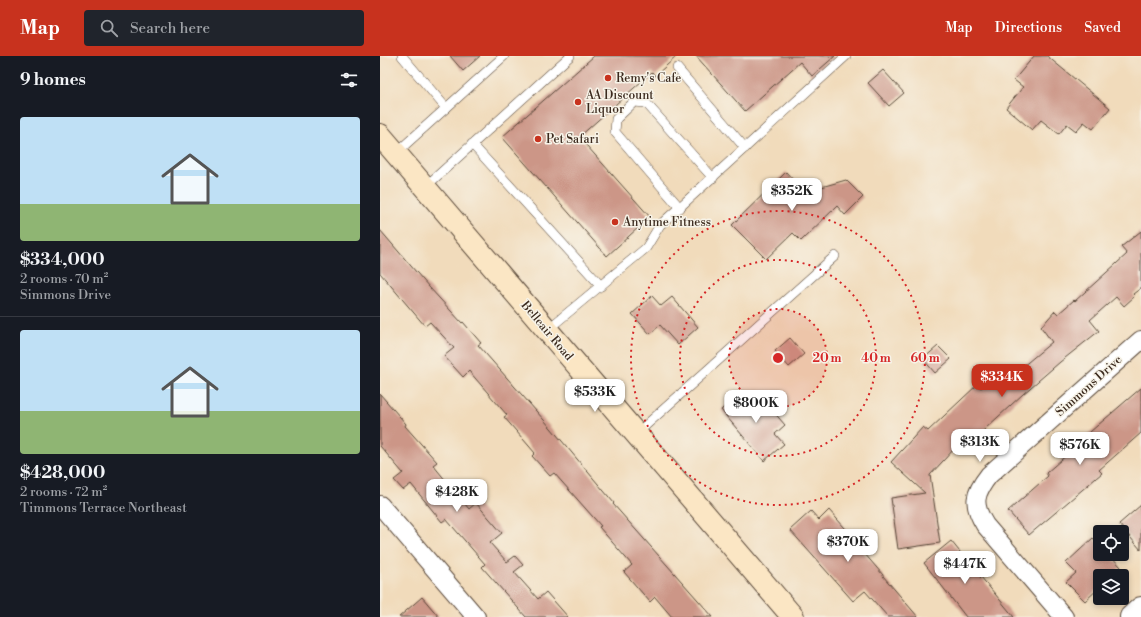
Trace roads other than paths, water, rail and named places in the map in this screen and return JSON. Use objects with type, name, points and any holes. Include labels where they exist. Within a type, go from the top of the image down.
[{"type":"main road","name":"Belleair Road","points":[[380,135],[793,617]]},
{"type":"street","name":"Simmons Drive","points":[[1064,617],[985,525],[978,514],[976,500],[980,487],[989,475],[1141,340]]},
{"type":"street","points":[[380,505],[476,617]]},
{"type":"street","points":[[1131,617],[1141,608]]},
{"type":"lane","points":[[402,56],[446,108]]},
{"type":"lane","points":[[396,153],[504,56]]},
{"type":"lane","points":[[425,187],[570,56]]},
{"type":"lane","points":[[547,331],[646,248],[660,225],[846,56]]},
{"type":"lane","points":[[677,68],[745,148]]},
{"type":"lane","points":[[680,208],[615,132],[616,119],[634,102],[646,103],[713,178]]},
{"type":"lane","points":[[472,144],[601,286]]},
{"type":"lane","points":[[636,434],[835,256]]},
{"type":"place","name":"Remy's Cafe","points":[[608,78]]},
{"type":"place","name":"AA Discount Liquor","points":[[578,102]]},
{"type":"place","name":"Pet Safari","points":[[538,139]]},
{"type":"place","name":"Anytime Fitness","points":[[615,222]]}]
